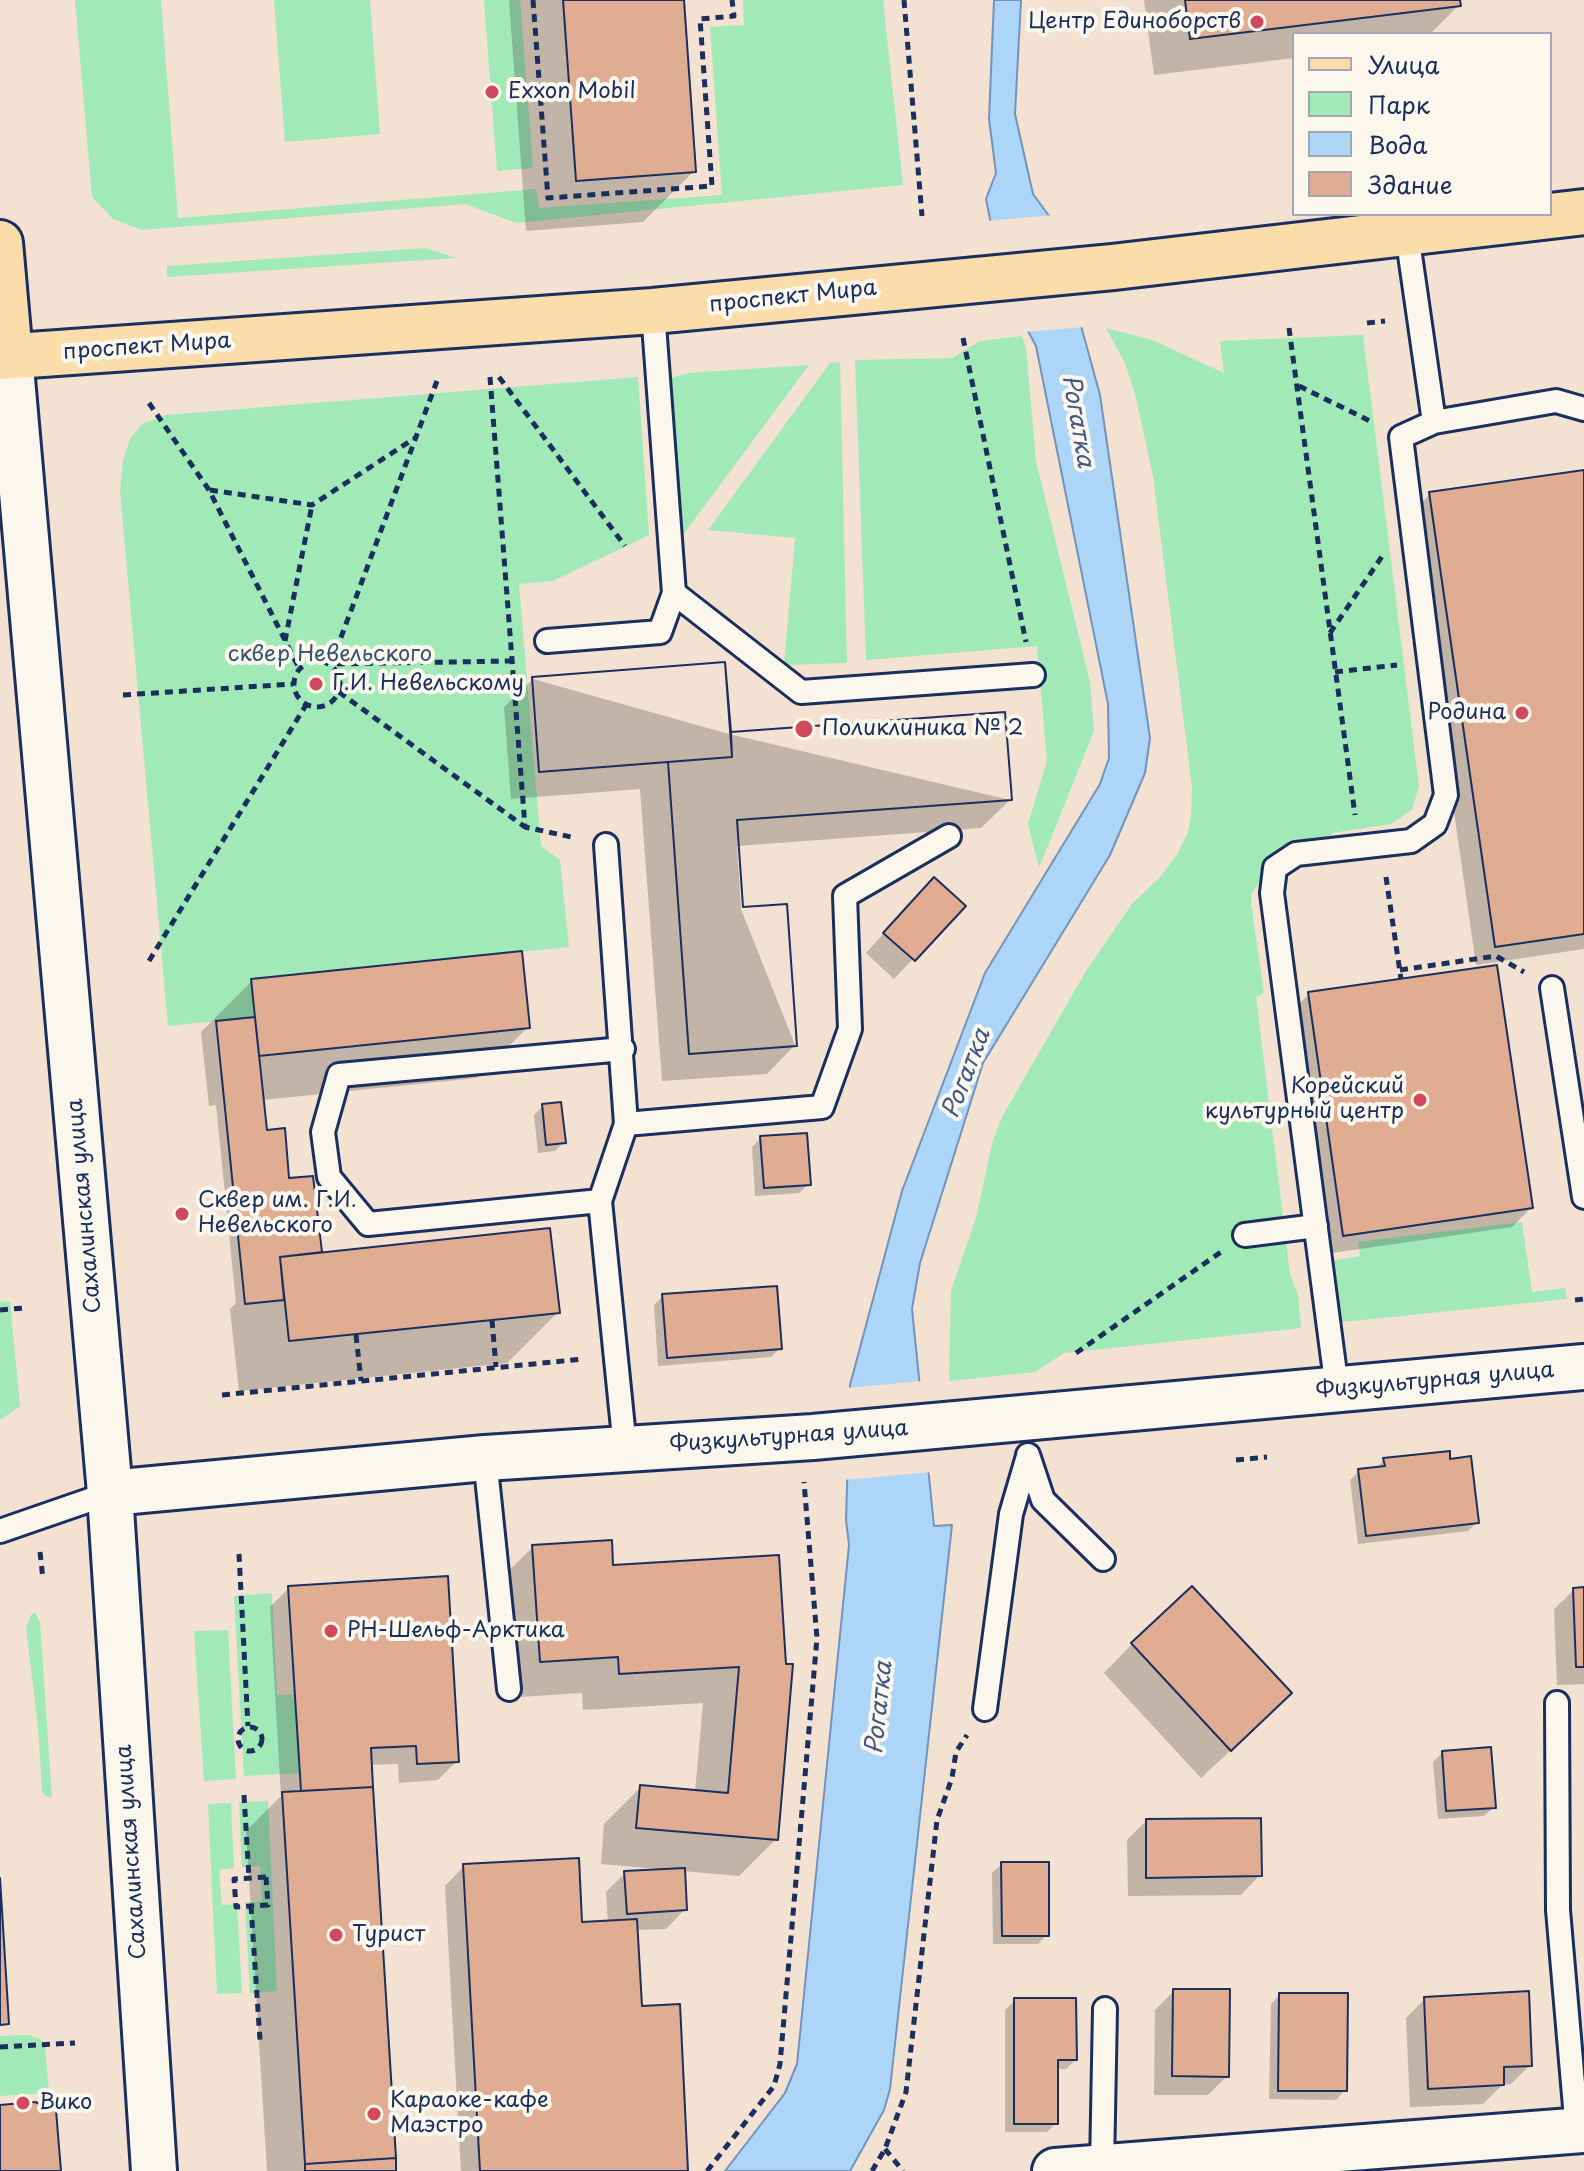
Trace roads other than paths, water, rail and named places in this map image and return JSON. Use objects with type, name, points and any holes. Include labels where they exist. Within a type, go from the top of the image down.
[{"type":"main road","name":"проспект Мира","points":[[1552,216],[1584,212]]},
{"type":"main road","name":"проспект Мира","points":[[5,357],[653,311],[1113,267],[1552,216]]},
{"type":"main road","name":"Сахалинская улица","points":[[0,243],[5,357]]},
{"type":"street","name":"Сахалинская улица","points":[[5,357],[110,1493],[154,2171]]},
{"type":"street","name":"Физкультурная улица","points":[[110,1493],[625,1448],[808,1456],[961,1424],[1026,1437],[1337,1389],[1584,1367]]},
{"type":"street","points":[[1055,2171],[1581,2130]]},
{"type":"lane","points":[[1407,234],[1434,422]]},
{"type":"lane","points":[[547,641],[660,632],[674,593],[653,311]]},
{"type":"lane","points":[[1337,1389],[1272,893],[1275,868],[1296,854],[1411,841],[1435,824],[1446,795],[1401,437],[1434,422],[1556,401],[1584,409]]},
{"type":"lane","points":[[674,593],[801,692],[1033,675]]},
{"type":"lane","points":[[626,1124],[822,1107],[850,1029],[845,896],[949,836]]},
{"type":"lane","points":[[606,845],[626,1124],[600,1201],[625,1448]]},
{"type":"lane","points":[[1552,988],[1584,1197]]},
{"type":"lane","points":[[600,1201],[368,1224],[329,1177],[323,1132],[339,1075],[623,1049]]},
{"type":"lane","points":[[1245,1235],[1316,1226]]},
{"type":"lane","points":[[1026,1437],[1043,1500],[1103,1559]]},
{"type":"lane","points":[[985,1709],[1011,1514],[1026,1437]]},
{"type":"lane","points":[[485,1458],[509,1689]]},
{"type":"lane","name":"Физкультурная улица","points":[[0,1531],[110,1493]]},
{"type":"lane","points":[[1557,1703],[1558,1910],[1581,2130]]},
{"type":"lane","points":[[1102,2167],[1105,2009]]},
{"type":"water","name":"Рогатка","points":[[994,0],[1021,0],[1015,114],[1033,194],[1052,220],[1100,395],[1150,738],[1145,773],[1110,855],[983,1063],[920,1263],[912,1309],[934,1526],[952,1525],[890,2089],[884,2110],[850,2171],[725,2171],[785,2093],[797,2064],[849,1545],[846,1520],[850,1385],[902,1191],[985,973],[1100,784],[1109,758],[1108,704],[1036,346],[1003,284],[986,199],[996,173],[989,119]]},
{"type":"place","name":"Центр Единоборств","points":[[1257,22]]},
{"type":"place","name":"Exxon Mobil","points":[[492,92]]},
{"type":"place","name":"Г.И. Невельскому","points":[[316,684]]},
{"type":"place","name":"Родина","points":[[1522,713]]},
{"type":"place","name":"Поликлиника № 2","points":[[804,729]]},
{"type":"place","name":"Корейский культурный центр","points":[[1420,1100]]},
{"type":"place","name":"Сквер им. Г.И. Невельского","points":[[182,1214]]},
{"type":"place","name":"РН-Шельф-Арктика","points":[[331,1631]]},
{"type":"place","name":"Турист","points":[[336,1935]]},
{"type":"place","name":"Вико","points":[[23,2103]]},
{"type":"place","name":"Караоке-кафе Маэстро","points":[[374,2114]]},
{"type":"park label","name":"сквер Невельского","points":[[330,655]]}]
